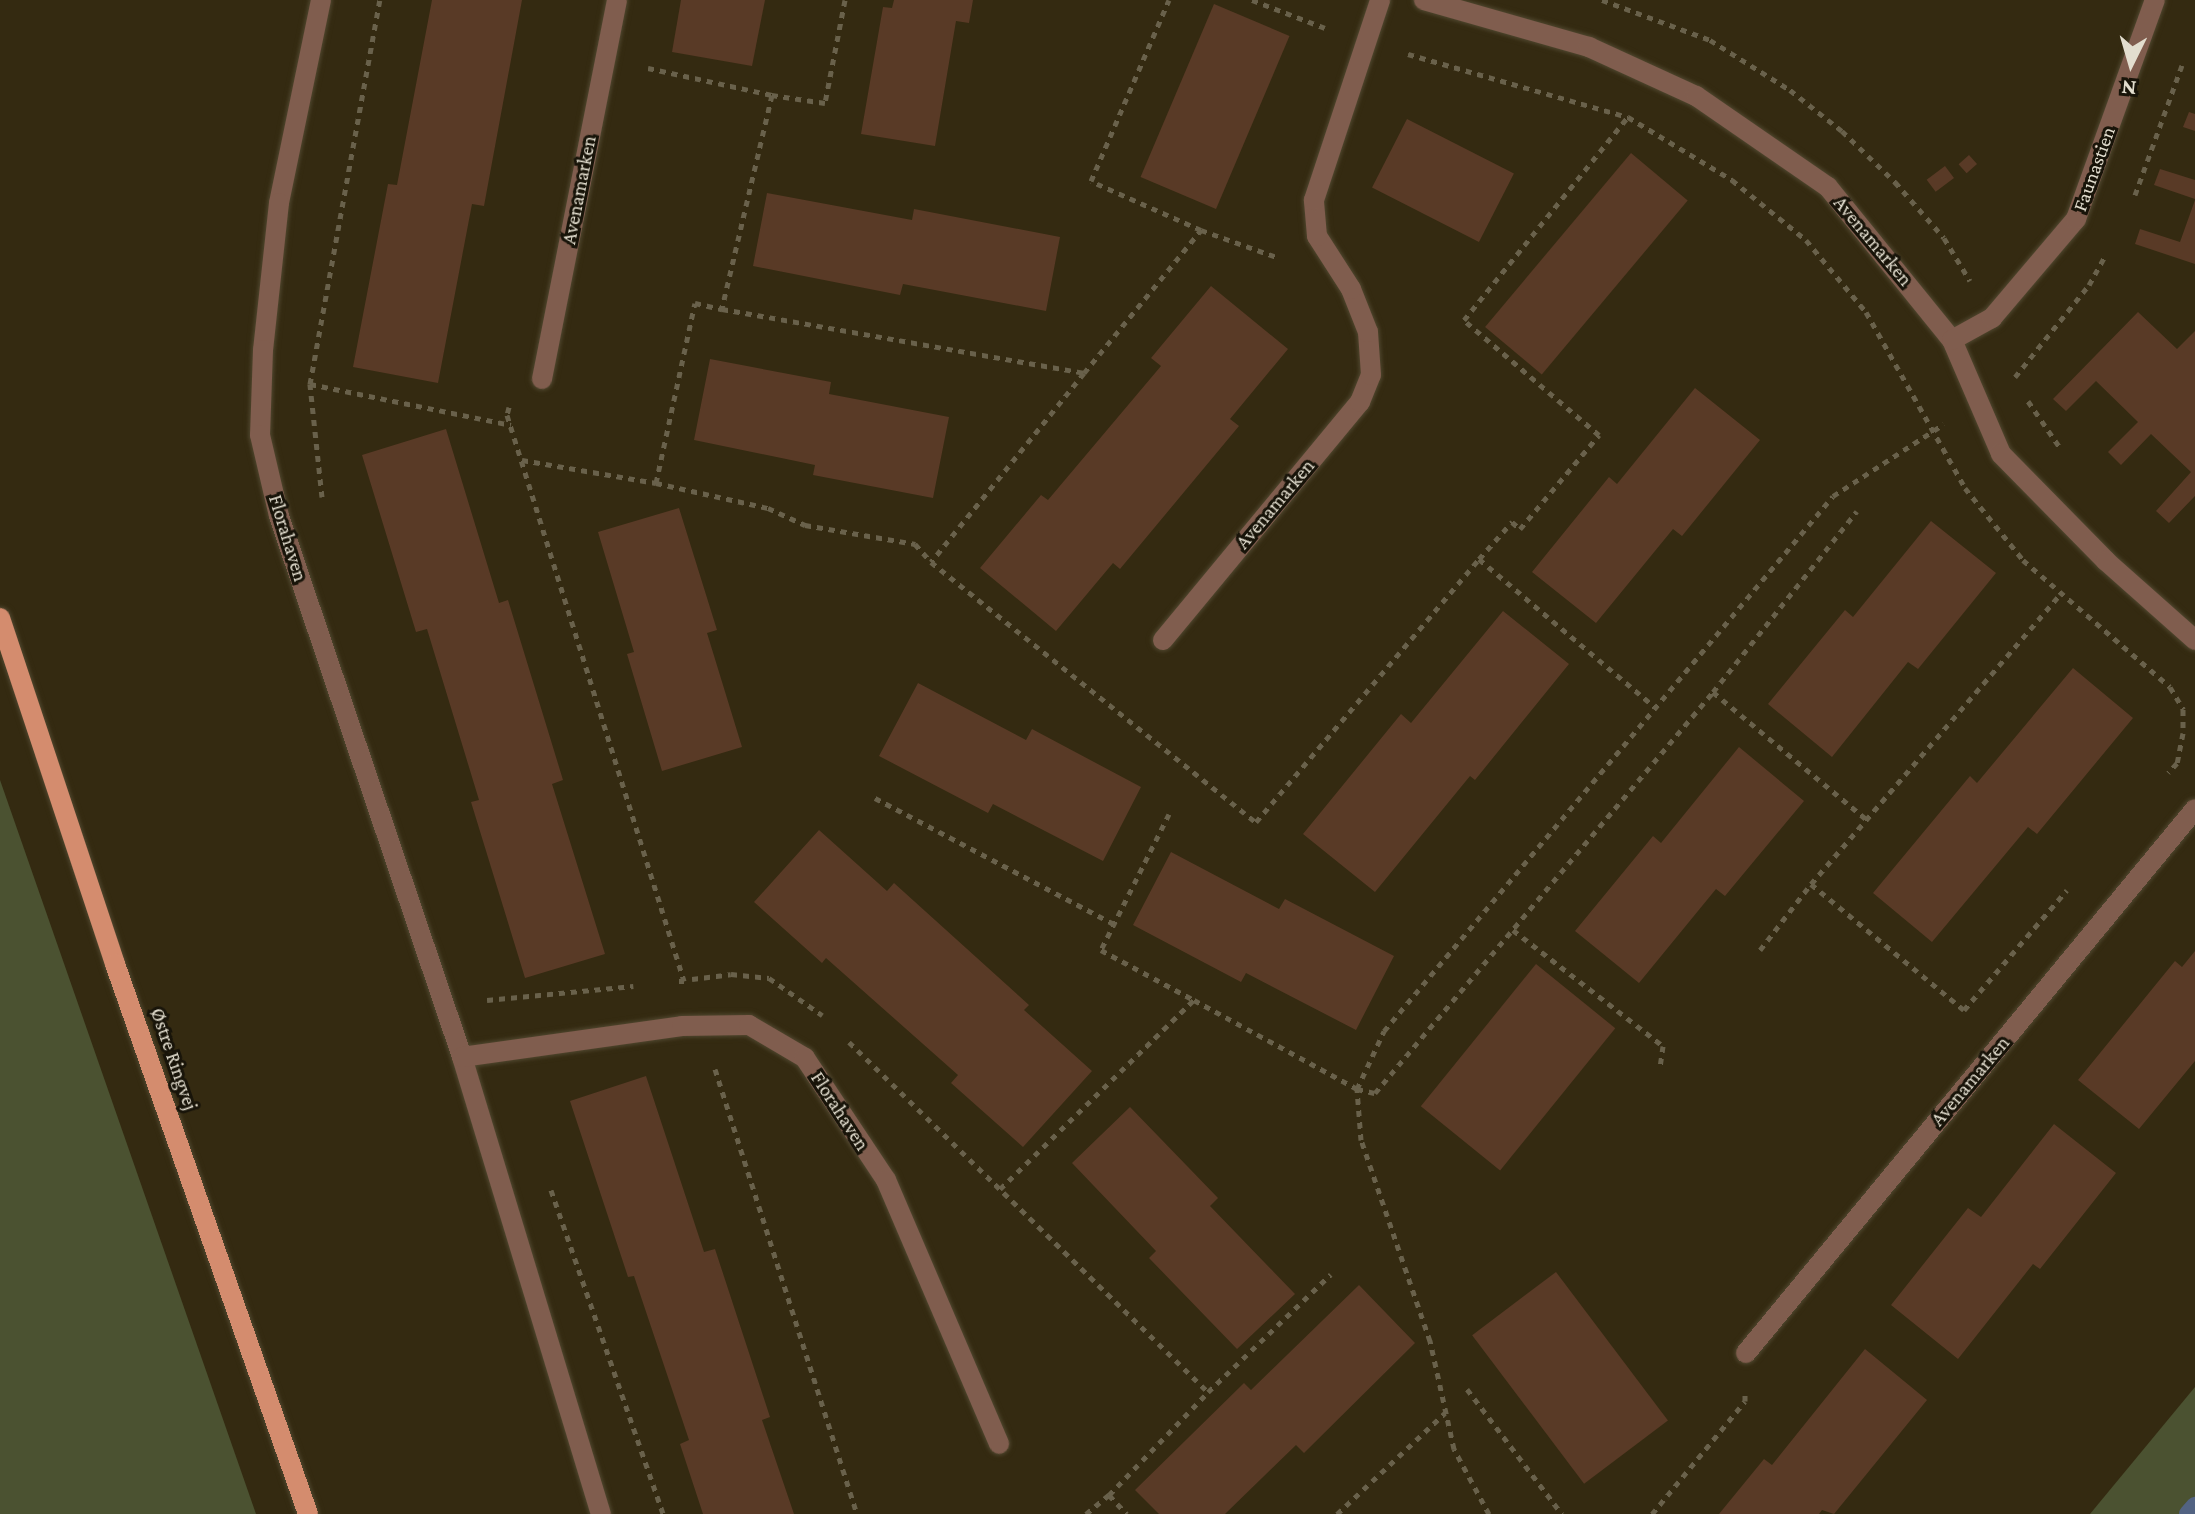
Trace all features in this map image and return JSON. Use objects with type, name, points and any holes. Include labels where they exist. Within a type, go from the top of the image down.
[{"type":"main road","name":"Østre Ringvej","points":[[0,618],[115,964],[308,1514]]},
{"type":"street","name":"Florahaven","points":[[321,0],[279,203],[263,350],[260,435],[279,516],[462,1057],[601,1514]]},
{"type":"street","name":"Avenamarken","points":[[542,379],[617,0]]},
{"type":"street","name":"Avenamarken","points":[[1163,640],[1360,402],[1371,375],[1368,332],[1351,289],[1317,236],[1314,200],[1380,0]]},
{"type":"street","name":"Avenamarken","points":[[1424,0],[1589,47],[1696,96],[1828,187],[1952,340],[2001,454],[2106,561],[2195,640]]},
{"type":"street","name":"Faunastien","points":[[1952,340],[1992,318],[2076,219],[2155,0]]},
{"type":"street","name":"Avenamarken","points":[[1746,1353],[2195,809]]},
{"type":"street","name":"Florahaven","points":[[462,1057],[682,1026],[749,1025],[805,1058],[886,1180],[999,1444]]},
{"type":"path","points":[[322,498],[310,384],[380,0]]},
{"type":"path","points":[[605,58],[772,95],[825,103],[845,0]]},
{"type":"path","points":[[1169,0],[1091,181],[1201,230],[1291,263]]},
{"type":"path","points":[[1252,0],[1366,42],[1628,117],[1732,180],[1806,240],[1866,312],[1965,488],[2023,560],[2170,687],[2183,709],[2183,733],[2177,763],[2167,775]]},
{"type":"path","points":[[722,309],[772,95]]},
{"type":"path","points":[[522,460],[656,483],[768,508],[805,525],[915,544],[931,562],[1256,822],[1479,559],[1512,522],[1520,529],[1599,435],[1464,320],[1628,117]]},
{"type":"path","points":[[931,562],[1201,230]]},
{"type":"path","points":[[656,483],[695,303],[1084,373]]},
{"type":"path","points":[[1992,318],[2021,391],[2062,451]]},
{"type":"path","points":[[310,384],[511,425]]},
{"type":"path","points":[[510,399],[507,415],[684,981]]},
{"type":"path","points":[[1489,1514],[1454,1449],[1430,1341],[1361,1140],[1357,1089],[1384,1031],[1833,496],[1979,403]]},
{"type":"path","points":[[1169,814],[1101,950],[1357,1089],[1375,1093],[1713,692],[1857,511]]},
{"type":"path","points":[[1479,559],[1655,707]]},
{"type":"path","points":[[1760,950],[1811,884],[2061,593]]},
{"type":"path","points":[[1713,692],[1867,820]]},
{"type":"path","points":[[875,798],[1114,924]]},
{"type":"path","points":[[1811,884],[1964,1010],[2075,880]]},
{"type":"path","points":[[1513,930],[1663,1046],[1660,1068]]},
{"type":"path","points":[[668,982],[731,974],[769,978],[826,1019]]},
{"type":"path","points":[[482,985],[503,1051]]},
{"type":"path","points":[[487,1000],[638,985]]},
{"type":"path","points":[[1000,1189],[1194,1000]]},
{"type":"path","points":[[848,1041],[1208,1392]]},
{"type":"path","points":[[711,1056],[857,1514]]},
{"type":"path","points":[[549,1183],[663,1514]]},
{"type":"path","points":[[1086,1514],[1109,1495],[1208,1392],[1331,1274]]},
{"type":"path","points":[[1652,1514],[1745,1401],[1746,1353]]},
{"type":"path","points":[[1467,1389],[1562,1514]]},
{"type":"path","points":[[1337,1514],[1446,1412]]},
{"type":"path","points":[[1109,1495],[1127,1514]]},
{"type":"green space","points":[[0,780],[256,1514],[0,1514]]},
{"type":"green space","points":[[2195,1387],[2195,1514],[2090,1514]]},
{"type":"building","points":[[432,0],[522,0],[484,206],[472,204],[438,383],[353,367],[388,184],[397,185]]},
{"type":"building","points":[[681,0],[765,0],[752,66],[672,52]]},
{"type":"building","points":[[894,0],[973,0],[969,23],[956,21],[935,146],[861,134],[883,7],[892,8]]},
{"type":"building","points":[[1214,4],[1289,36],[1216,209],[1141,177]]},
{"type":"building","points":[[2189,112],[2195,114],[2195,131],[2183,127]]},
{"type":"building","points":[[1407,119],[1514,173],[1479,242],[1372,188]]},
{"type":"building","points":[[1631,153],[1688,201],[1542,374],[1485,327]]},
{"type":"building","points":[[1969,155],[1977,164],[1967,173],[1959,164]]},
{"type":"building","points":[[1945,166],[1954,178],[1936,192],[1927,180]]},
{"type":"building","points":[[2160,169],[2195,180],[2195,199],[2154,185]]},
{"type":"building","points":[[767,193],[912,220],[914,209],[1060,237],[1046,311],[903,284],[900,295],[753,266]]},
{"type":"building","points":[[2195,200],[2195,264],[2135,244],[2140,229],[2180,242]]},
{"type":"building","points":[[1211,286],[1288,349],[1230,419],[1239,426],[1120,569],[1113,563],[1056,631],[980,568],[1041,495],[1048,500],[1161,366],[1151,358]]},
{"type":"building","points":[[2138,312],[2177,349],[2195,331],[2195,496],[2169,523],[2156,511],[2191,472],[2151,434],[2121,465],[2108,452],[2138,422],[2096,381],[2066,411],[2053,399]]},
{"type":"building","points":[[710,359],[831,382],[829,394],[949,417],[933,498],[813,475],[815,465],[694,440]]},
{"type":"building","points":[[1695,388],[1760,440],[1682,536],[1673,529],[1596,623],[1532,572],[1609,477],[1617,484]]},
{"type":"building","points":[[446,429],[499,603],[508,600],[563,780],[552,784],[605,954],[525,978],[471,802],[479,800],[427,629],[416,632],[362,455]]},
{"type":"building","points":[[679,508],[717,630],[707,633],[742,747],[662,771],[627,654],[634,652],[598,532]]},
{"type":"building","points":[[1931,521],[1996,573],[1918,669],[1908,662],[1832,757],[1768,704],[1845,610],[1853,617]]},
{"type":"building","points":[[1503,611],[1569,664],[1475,780],[1470,776],[1375,892],[1303,834],[1401,714],[1411,723]]},
{"type":"building","points":[[2073,668],[2133,718],[2037,834],[2028,827],[1932,942],[1873,893],[1970,776],[1977,783]]},
{"type":"building","points":[[918,683],[1026,740],[1032,729],[1141,787],[1103,861],[993,804],[988,813],[879,756]]},
{"type":"building","points":[[1739,747],[1804,801],[1725,896],[1716,889],[1639,983],[1575,931],[1653,836],[1661,843]]},
{"type":"building","points":[[819,830],[887,891],[894,883],[1029,1005],[1024,1010],[1092,1071],[1023,1147],[951,1083],[958,1075],[826,958],[822,963],[754,902]]},
{"type":"building","points":[[1171,852],[1279,909],[1285,899],[1394,956],[1356,1030],[1246,973],[1241,982],[1133,925]]},
{"type":"building","points":[[2195,951],[2195,1061],[2139,1129],[2078,1080],[2175,961],[2182,967]]},
{"type":"building","points":[[1536,964],[1615,1028],[1500,1170],[1421,1106]]},
{"type":"building","points":[[646,1076],[704,1252],[715,1249],[770,1417],[762,1420],[794,1514],[703,1514],[680,1444],[689,1440],[634,1276],[628,1277],[570,1101]]},
{"type":"building","points":[[1130,1107],[1218,1198],[1210,1206],[1295,1294],[1237,1349],[1149,1258],[1156,1251],[1072,1163]]},
{"type":"building","points":[[2054,1124],[2116,1173],[2040,1269],[2033,1264],[1958,1359],[1891,1305],[1968,1208],[1981,1217]]},
{"type":"building","points":[[1556,1272],[1668,1421],[1584,1484],[1472,1335]]},
{"type":"building","points":[[1359,1285],[1415,1343],[1304,1453],[1296,1445],[1225,1514],[1159,1514],[1135,1490],[1244,1383],[1251,1390]]},
{"type":"building","points":[[1865,1349],[1927,1400],[1834,1514],[1822,1510],[1819,1514],[1719,1514],[1764,1459],[1772,1465]]},
{"type":"waterway","points":[[2188,1514],[2195,1506]]}]
